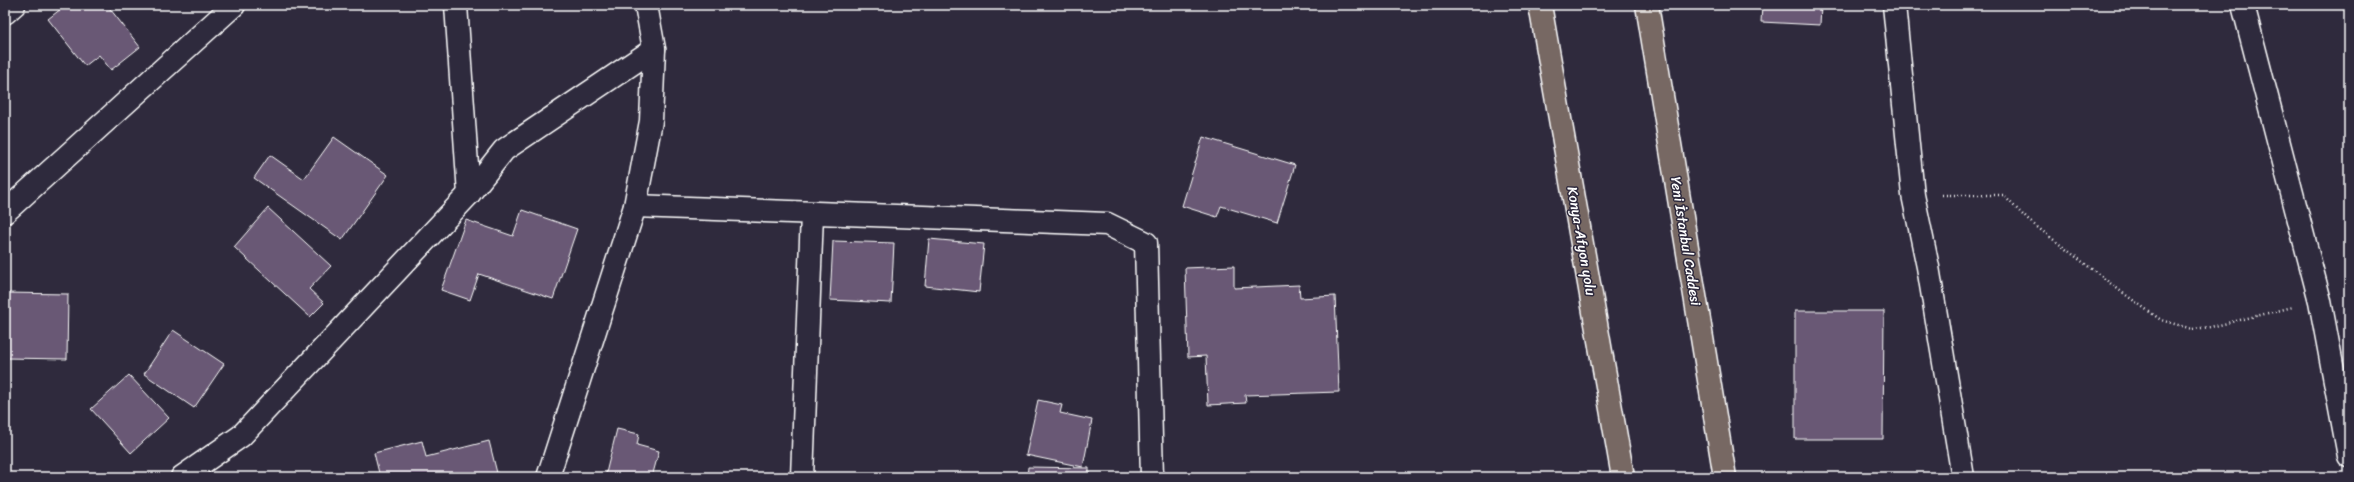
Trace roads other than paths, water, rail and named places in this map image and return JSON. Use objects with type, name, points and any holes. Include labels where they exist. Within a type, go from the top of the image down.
[{"type":"highway","name":"Konya-Afyon yolu","points":[[1540,5],[1623,477]]},
{"type":"highway","name":"Yeni İstanbul Caddesi","points":[[1647,5],[1725,477]]},
{"type":"street","points":[[5,13],[14,5]]},
{"type":"street","points":[[5,212],[234,5]]},
{"type":"street","points":[[456,5],[469,194]]},
{"type":"street","points":[[548,477],[635,206],[651,121],[654,49],[646,5]]},
{"type":"street","points":[[1894,5],[1913,195],[1928,266],[1963,477]]},
{"type":"street","points":[[2242,5],[2320,301],[2349,456]]},
{"type":"street","points":[[182,477],[240,436],[469,194],[504,150],[654,49]]},
{"type":"street","points":[[635,206],[812,214],[1107,224],[1146,243],[1152,477]]},
{"type":"street","points":[[802,477],[812,214]]}]
